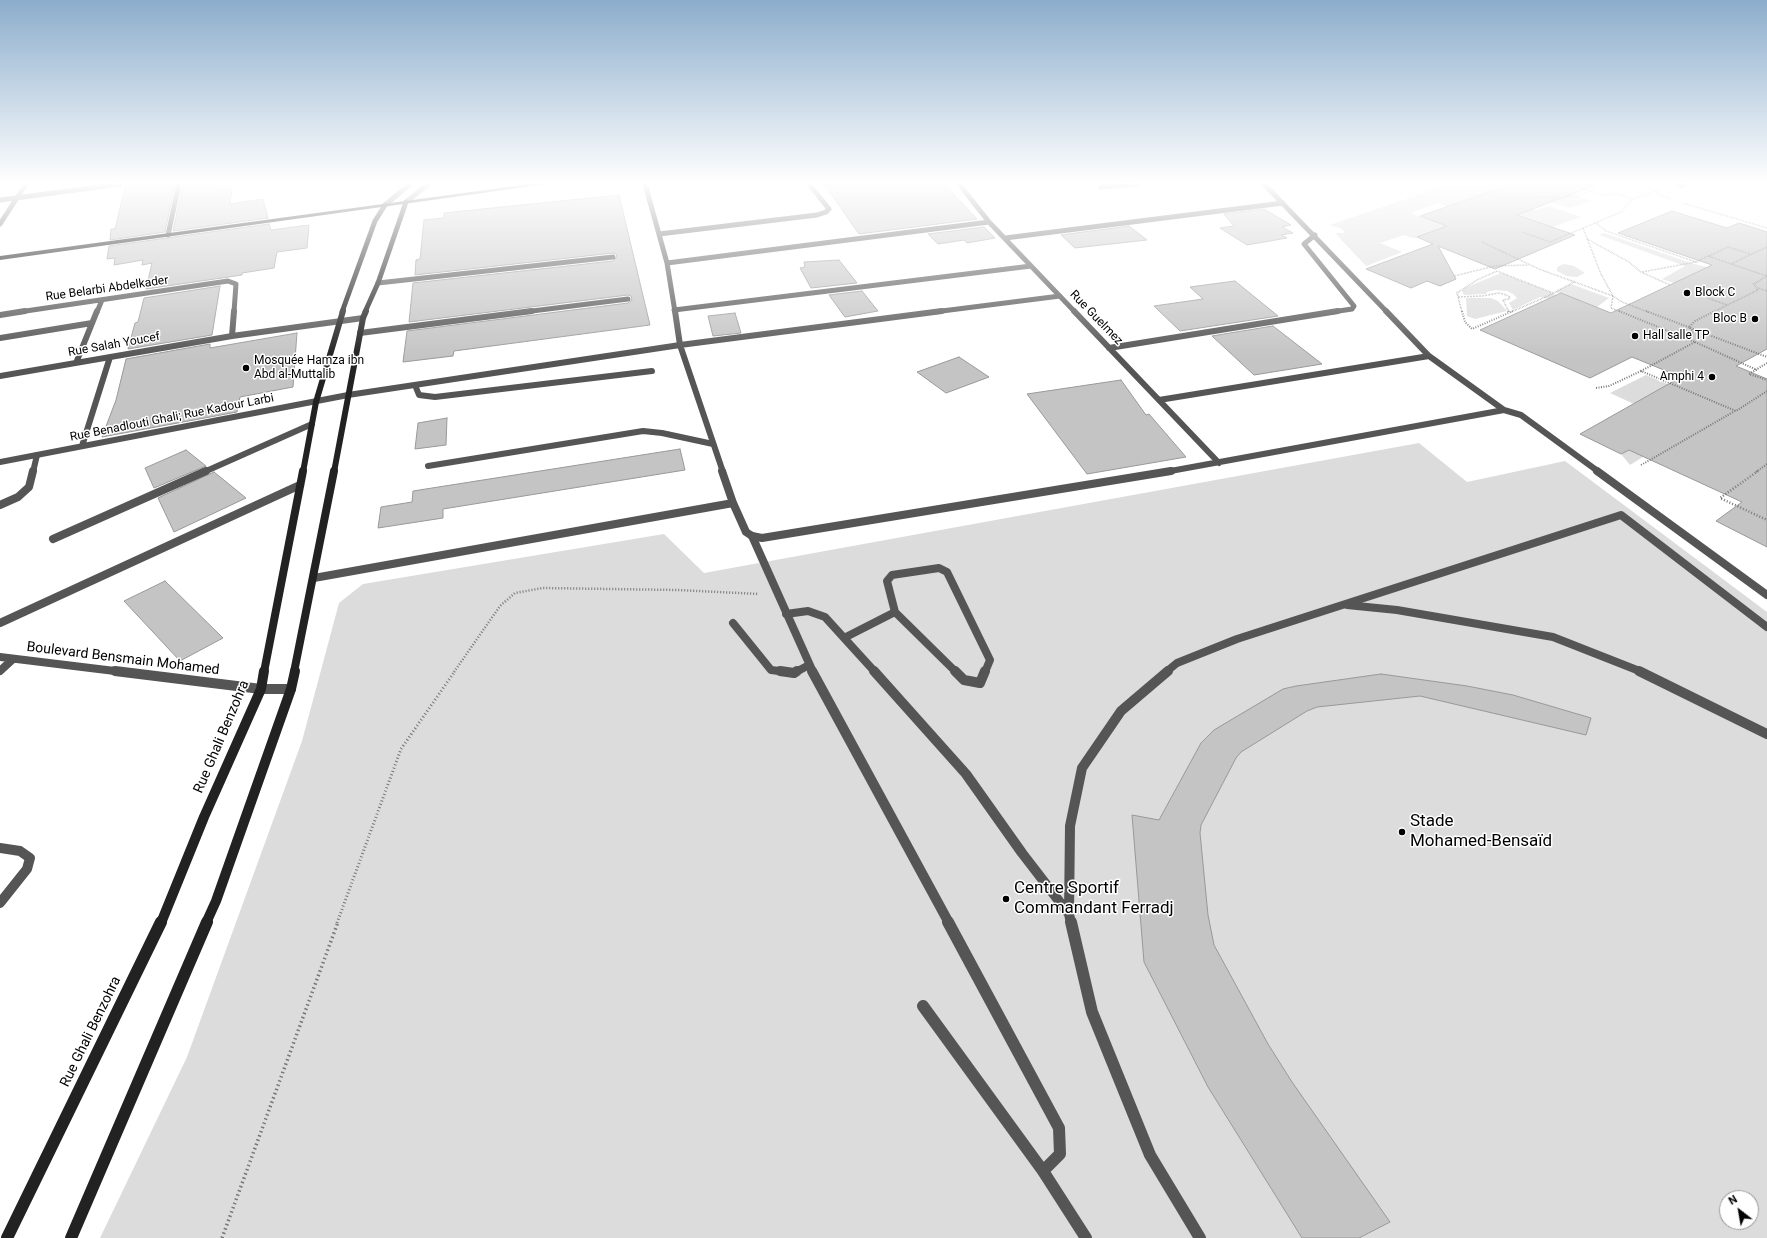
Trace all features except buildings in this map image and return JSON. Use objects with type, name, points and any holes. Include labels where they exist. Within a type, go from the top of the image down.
[{"type":"main road","points":[[0,258],[119,242]]},
{"type":"main road","name":"Rue Ghali Benzohra","points":[[8,1238],[162,921],[204,817],[261,689],[316,402],[339,321],[368,242]]},
{"type":"main road","points":[[71,1238],[216,901],[291,689],[314,578],[363,318],[378,283],[392,242]]},
{"type":"street","points":[[661,242],[667,263],[680,345],[733,503],[746,532],[752,536],[762,538],[1219,464],[1504,410]]},
{"type":"street","points":[[667,263],[834,242]]},
{"type":"street","name":"Rue Guelmez","points":[[1009,242],[1219,464]]},
{"type":"street","points":[[1109,348],[1352,309],[1354,306],[1304,244],[1307,242]]},
{"type":"street","points":[[1321,242],[1429,356],[1504,410],[1521,415],[1767,595]]},
{"type":"street","points":[[378,283],[613,257]]},
{"type":"street","points":[[674,310],[1031,266]]},
{"type":"street","name":"Rue Belarbi Abdelkader","points":[[0,315],[221,282],[234,282],[236,284],[232,336]]},
{"type":"street","name":"Rue Benadlouti Ghali; Rue Kadour Larbi","points":[[0,462],[348,395],[680,345],[1060,296]]},
{"type":"street","points":[[360,333],[628,299]]},
{"type":"street","points":[[76,363],[102,300]]},
{"type":"street","name":"Rue Salah Youcef","points":[[0,376],[232,336],[363,318]]},
{"type":"street","points":[[0,338],[92,323]]},
{"type":"street","points":[[1159,400],[1429,356]]},
{"type":"street","points":[[82,446],[110,357]]},
{"type":"street","points":[[415,385],[419,395],[435,397],[652,371]]},
{"type":"street","points":[[53,539],[312,424]]},
{"type":"street","points":[[428,466],[643,431],[662,432],[713,444]]},
{"type":"street","points":[[0,505],[18,496],[29,487],[37,455]]},
{"type":"street","points":[[0,623],[300,485]]},
{"type":"street","points":[[314,578],[733,503]]},
{"type":"street","points":[[1200,1238],[1150,1155],[1092,1012],[1069,914],[1070,826],[1082,768],[1121,711],[1177,664],[1237,639],[1621,515],[1767,627]]},
{"type":"street","points":[[752,536],[809,666],[1059,1128],[1060,1154],[1043,1171]]},
{"type":"street","points":[[939,568],[946,572],[990,660],[980,683],[964,680],[895,612],[888,581],[892,575],[939,568]]},
{"type":"street","points":[[1342,605],[1404,611],[1553,637],[1644,673],[1767,734]]},
{"type":"street","points":[[786,614],[808,611],[825,617],[966,774],[1069,914]]},
{"type":"street","points":[[844,638],[895,612]]},
{"type":"street","points":[[733,623],[771,670],[794,673],[809,666]]},
{"type":"street","name":"Boulevard Bensmain Mohamed","points":[[0,657],[261,689],[291,689]]},
{"type":"street","points":[[0,671],[13,659]]},
{"type":"street","points":[[0,848],[20,851],[30,858],[27,869],[0,903]]},
{"type":"street","points":[[923,1006],[1043,1171],[1086,1238]]},
{"type":"street","points":[[0,1237],[4,1238]]},
{"type":"path","points":[[1482,242],[1530,265],[1613,296],[1622,302],[1691,329],[1767,356]]},
{"type":"path","points":[[1588,242],[1601,274],[1613,296],[1611,308],[1684,336],[1757,370]]},
{"type":"path","points":[[1592,242],[1629,262],[1641,272],[1670,285]]},
{"type":"path","points":[[1637,242],[1696,262]]},
{"type":"path","points":[[1641,272],[1696,262],[1728,247],[1751,254]]},
{"type":"path","points":[[1731,264],[1767,247]]},
{"type":"path","points":[[1708,256],[1767,276]]},
{"type":"path","points":[[1454,276],[1495,266],[1530,265]]},
{"type":"path","points":[[1553,293],[1497,271],[1477,280],[1456,293],[1465,322],[1472,329],[1553,293],[1574,282]]},
{"type":"path","points":[[1684,336],[1694,332],[1689,327],[1695,321],[1758,290],[1754,284],[1767,276]]},
{"type":"path","points":[[1756,287],[1767,291]]},
{"type":"path","points":[[1458,297],[1482,296],[1500,293],[1510,297],[1509,299],[1503,300],[1509,313]]},
{"type":"path","points":[[1708,298],[1727,305]]},
{"type":"path","points":[[1596,388],[1609,386],[1695,342]]},
{"type":"path","points":[[1767,363],[1749,374],[1767,380]]},
{"type":"path","points":[[1640,370],[1736,411]]},
{"type":"path","points":[[1641,465],[1736,411],[1767,391]]},
{"type":"path","points":[[1767,464],[1720,498],[1767,520]]},
{"type":"path","points":[[222,1238],[401,749],[500,606],[515,593],[543,588],[678,590],[778,594]]},
{"type":"shaded area","points":[[1343,242],[1384,242],[1380,243],[1402,252],[1366,266]]},
{"type":"shaded area","points":[[1618,242],[1629,242],[1707,267],[1674,283],[1662,279],[1685,266]]},
{"type":"shaded area","points":[[1564,264],[1574,266],[1585,273],[1577,277],[1567,276],[1557,271],[1557,267]]},
{"type":"shaded area","points":[[1501,273],[1557,295],[1549,299],[1540,297],[1513,310],[1509,303],[1517,298],[1507,291],[1495,290],[1487,292],[1486,294],[1464,295],[1462,291],[1465,288]]},
{"type":"shaded area","points":[[1571,284],[1609,298],[1597,307],[1628,321],[1555,292]]},
{"type":"shaded area","points":[[1466,298],[1491,298],[1498,301],[1507,311],[1475,319],[1467,316]]},
{"type":"shaded area","points":[[1646,375],[1724,408],[1706,403],[1665,386],[1634,404],[1610,393]]},
{"type":"shaded area","name":"Centre Sportif Commandant Ferradj","points":[[1419,443],[1467,482],[1565,461],[1767,612],[1767,1238],[100,1238],[187,1057],[302,741],[339,603],[363,584],[664,534],[704,573]]},
{"type":"shaded area","points":[[1640,443],[1654,450],[1630,465],[1621,454]]},
{"type":"place","name":"Block C","points":[[1687,293]]},
{"type":"place","name":"Bloc B","points":[[1755,319]]},
{"type":"place","name":"Hall salle TP","points":[[1635,336]]},
{"type":"place","name":"Mosquée Hamza ibn Abd al-Muttalib","points":[[246,368]]},
{"type":"place","name":"Amphi 4","points":[[1712,377]]},
{"type":"place","name":"Stade Mohamed-Bensaïd","points":[[1402,832]]},
{"type":"place","name":"Centre Sportif Commandant Ferradj","points":[[1006,899]]}]
